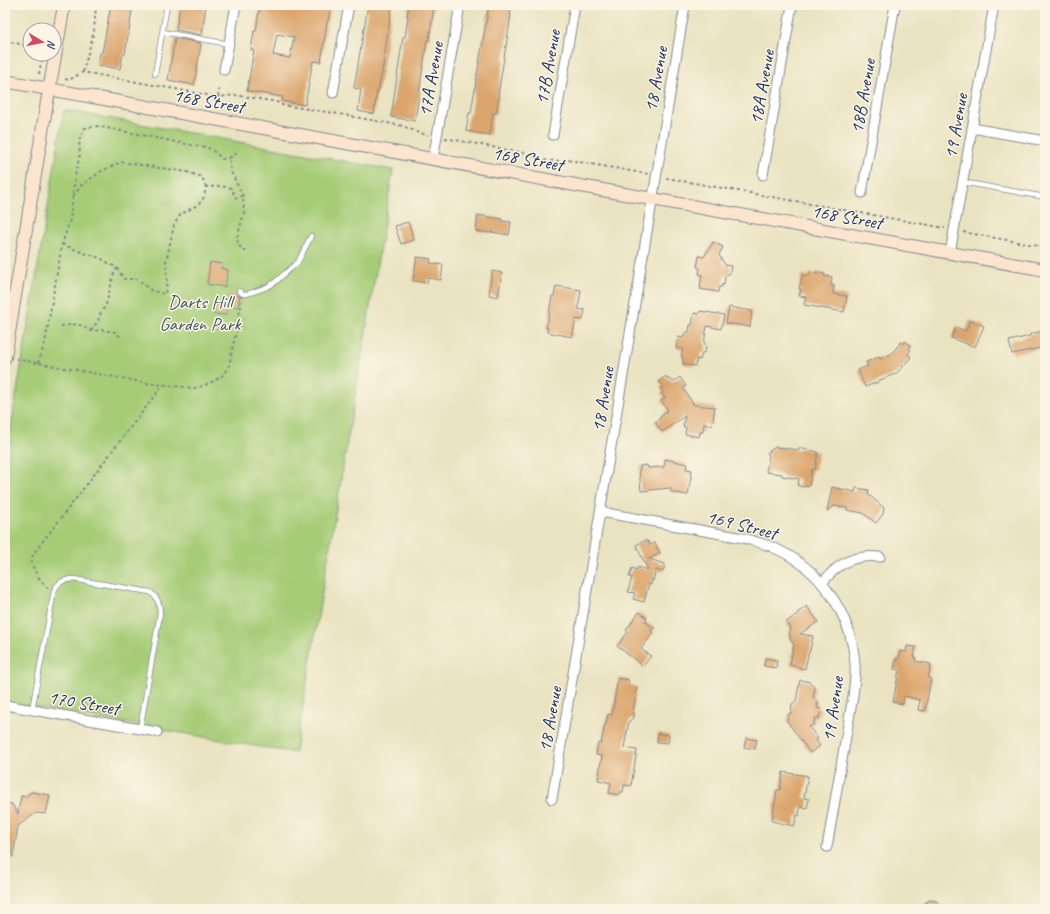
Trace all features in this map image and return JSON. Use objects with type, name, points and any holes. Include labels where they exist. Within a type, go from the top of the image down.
[{"type":"main road","points":[[8,357],[49,89],[64,5]]},
{"type":"main road","name":"168 Street","points":[[5,81],[652,200],[1045,270]]},
{"type":"street","points":[[224,70],[236,5]]},
{"type":"street","points":[[333,93],[348,5]]},
{"type":"street","name":"17A Avenue","points":[[433,159],[460,5]]},
{"type":"street","name":"17B Avenue","points":[[553,135],[575,5]]},
{"type":"street","name":"18 Avenue","points":[[552,799],[685,5]]},
{"type":"street","name":"18A Avenue","points":[[763,175],[792,5]]},
{"type":"street","name":"18B Avenue","points":[[862,193],[895,5]]},
{"type":"street","name":"19 Avenue","points":[[950,253],[994,5]]},
{"type":"street","points":[[972,128],[1045,141]]},
{"type":"street","name":"169 Street","points":[[601,512],[758,542],[772,547],[799,562],[822,583]]},
{"type":"street","points":[[822,583],[831,572],[846,562],[863,557],[880,557]]},
{"type":"street","name":"19 Avenue","points":[[822,583],[839,608],[845,622],[850,636],[855,665],[853,696],[827,847]]},
{"type":"street","name":"170 Street","points":[[5,705],[157,732]]},
{"type":"lane","points":[[155,74],[168,5]]},
{"type":"lane","points":[[163,32],[229,44]]},
{"type":"lane","points":[[962,182],[1045,197]]},
{"type":"lane","points":[[241,293],[267,287],[274,283],[298,262],[311,236]]},
{"type":"lane","points":[[32,710],[56,586],[60,582],[73,579],[150,592],[158,599],[160,613],[140,729]]},
{"type":"path","points":[[83,72],[94,31],[96,5]]},
{"type":"path","points":[[5,42],[22,45]]},
{"type":"path","points":[[39,74],[41,62]]},
{"type":"path","points":[[65,79],[69,80],[83,72],[218,96],[235,95],[277,102],[282,105],[404,126],[419,133]]},
{"type":"path","points":[[218,96],[219,89]]},
{"type":"path","points":[[38,363],[45,344],[62,244],[70,220],[75,176],[80,154],[79,140],[84,128],[97,126],[191,145],[206,146],[213,150],[222,159],[229,158],[237,153]]},
{"type":"path","points":[[456,140],[524,152],[536,158],[556,162],[568,160],[649,174]]},
{"type":"path","points":[[229,158],[231,172],[243,196],[244,213],[237,238],[238,245],[246,252]]},
{"type":"path","points":[[62,244],[100,258],[118,268],[124,279],[136,279],[152,291],[165,294],[166,262],[174,225],[180,215],[198,204],[204,197],[206,187],[202,177],[187,172],[121,162],[100,172],[88,180],[72,198]]},
{"type":"path","points":[[662,177],[946,229]]},
{"type":"path","points":[[206,187],[220,186],[231,188],[236,198],[243,196]]},
{"type":"path","points":[[965,232],[1045,247]]},
{"type":"path","points":[[91,331],[106,305],[114,273],[118,268]]},
{"type":"path","points":[[8,357],[147,383],[194,388],[208,384],[222,376],[229,366],[241,293]]},
{"type":"path","points":[[61,326],[78,324],[91,331],[102,330],[115,332],[121,337]]},
{"type":"path","points":[[48,588],[44,585],[32,565],[31,560],[34,553],[163,385]]},
{"type":"green space","name":"Darts Hill Garden Park","points":[[64,110],[393,170],[295,753],[5,702],[5,477],[11,440],[9,439]]},
{"type":"building","points":[[111,5],[133,5],[125,54],[123,54],[120,69],[98,65],[100,53],[102,53]]},
{"type":"building","points":[[180,5],[206,5],[202,35],[176,30]]},
{"type":"building","points":[[261,5],[331,5],[321,62],[313,61],[305,105],[282,101],[283,97],[247,91],[254,50],[251,50],[254,31],[256,31]],"holes":[[[277,34],[294,37],[290,58],[273,55]]]},
{"type":"building","points":[[368,5],[392,5],[374,114],[358,111],[361,89],[354,88]]},
{"type":"building","points":[[409,5],[434,5],[429,40],[427,40],[415,121],[391,117]]},
{"type":"building","points":[[489,5],[512,5],[496,114],[493,113],[490,135],[466,131],[469,113],[471,113]]},
{"type":"building","points":[[175,38],[201,44],[194,85],[168,80]]},
{"type":"building","points":[[478,215],[511,222],[509,235],[476,231]]},
{"type":"building","points":[[408,222],[414,240],[401,244],[395,226]]},
{"type":"building","points":[[713,242],[723,247],[719,255],[725,265],[731,266],[730,273],[725,276],[724,285],[722,284],[722,287],[719,287],[718,292],[700,289],[702,275],[699,274],[700,268],[697,267],[699,256],[704,257]]},
{"type":"building","points":[[417,257],[431,259],[430,263],[443,265],[441,280],[428,278],[427,283],[413,281]]},
{"type":"building","points":[[210,262],[222,264],[221,268],[228,270],[225,287],[207,284]]},
{"type":"building","points":[[492,271],[502,273],[498,297],[489,295]]},
{"type":"building","points":[[816,272],[825,274],[824,276],[832,277],[831,285],[834,286],[833,294],[847,296],[844,312],[804,305],[806,297],[799,296],[802,275],[809,276],[810,273],[816,274]]},
{"type":"building","points":[[556,286],[581,290],[578,309],[585,310],[583,320],[576,319],[572,337],[547,332],[548,328],[546,328],[552,296],[554,296]]},
{"type":"building","points":[[229,294],[240,296],[238,307],[227,305]]},
{"type":"building","points":[[215,304],[227,306],[226,315],[213,314]]},
{"type":"building","points":[[729,307],[752,311],[750,327],[726,323]]},
{"type":"building","points":[[700,311],[724,315],[721,329],[707,326],[704,343],[706,346],[705,352],[702,353],[700,360],[697,359],[695,366],[683,364],[683,357],[681,356],[683,349],[676,348],[678,337],[683,338],[686,332],[689,332],[694,313],[699,314]]},
{"type":"building","points":[[970,320],[984,326],[975,347],[951,338],[956,327],[966,331]]},
{"type":"building","points":[[1042,331],[1045,347],[1012,354],[1009,341],[1030,336],[1030,334]]},
{"type":"building","points":[[905,341],[911,346],[909,349],[911,350],[908,354],[911,357],[897,373],[865,387],[858,370],[868,366],[866,362],[879,357],[880,359],[891,354],[901,342],[903,344]]},
{"type":"building","points":[[666,376],[668,380],[669,379],[673,382],[680,377],[686,386],[683,388],[694,405],[715,407],[712,426],[704,424],[703,432],[700,432],[699,437],[685,434],[686,427],[683,427],[685,416],[662,432],[655,422],[668,410],[661,400],[665,398],[661,393],[663,392],[660,388],[663,387],[659,381]]},
{"type":"building","points":[[775,447],[799,450],[799,448],[818,452],[815,470],[812,469],[809,486],[798,486],[799,479],[782,476],[782,474],[766,472],[769,455],[767,453]]},
{"type":"building","points":[[665,459],[687,464],[686,469],[692,470],[688,495],[671,492],[671,488],[641,491],[640,466],[647,465],[648,468],[664,467]]},
{"type":"building","points":[[832,487],[855,492],[856,488],[869,490],[868,494],[884,508],[883,514],[876,523],[863,513],[847,510],[847,508],[834,506],[827,511]]},
{"type":"building","points":[[646,540],[650,545],[655,543],[660,553],[649,559],[665,564],[663,572],[656,570],[651,585],[649,584],[644,602],[633,599],[635,593],[628,592],[632,577],[629,577],[632,568],[637,570],[638,567],[648,570],[636,545]]},
{"type":"building","points":[[807,606],[818,622],[800,634],[813,636],[805,669],[790,665],[794,644],[790,639],[790,628],[786,622]]},
{"type":"building","points":[[639,612],[647,618],[645,621],[654,628],[651,632],[653,633],[641,649],[651,656],[643,666],[617,646],[628,632],[626,630]]},
{"type":"building","points":[[907,646],[916,647],[914,657],[916,657],[915,661],[931,664],[928,678],[931,679],[925,711],[918,710],[920,700],[904,696],[903,704],[893,702],[899,670],[894,669],[896,659],[899,659],[900,651],[906,652]]},
{"type":"building","points":[[765,658],[777,660],[776,668],[764,666]]},
{"type":"building","points":[[618,678],[629,680],[628,685],[637,687],[633,712],[634,718],[629,721],[624,748],[637,750],[631,786],[624,785],[623,792],[620,792],[620,795],[609,793],[611,783],[598,780],[602,756],[596,755],[598,743],[601,744],[608,714],[612,715]]},
{"type":"building","points":[[800,680],[810,682],[815,689],[813,697],[818,702],[817,708],[821,709],[819,718],[815,718],[814,724],[809,727],[818,739],[816,740],[820,746],[810,753],[787,721],[789,714],[791,713],[792,704],[796,701]]},
{"type":"building","points":[[658,733],[669,735],[668,743],[657,742]]},
{"type":"building","points":[[746,738],[757,740],[755,749],[744,747]]},
{"type":"building","points":[[783,772],[808,776],[804,798],[809,799],[807,808],[800,807],[799,816],[797,815],[794,826],[772,821],[777,790],[780,790]]},
{"type":"building","points":[[32,792],[50,795],[46,814],[36,813],[18,826],[13,857],[5,856],[5,807],[11,803],[18,814],[21,796],[25,797]]},
{"type":"building","points":[[929,900],[937,901],[943,909],[919,909]]}]
